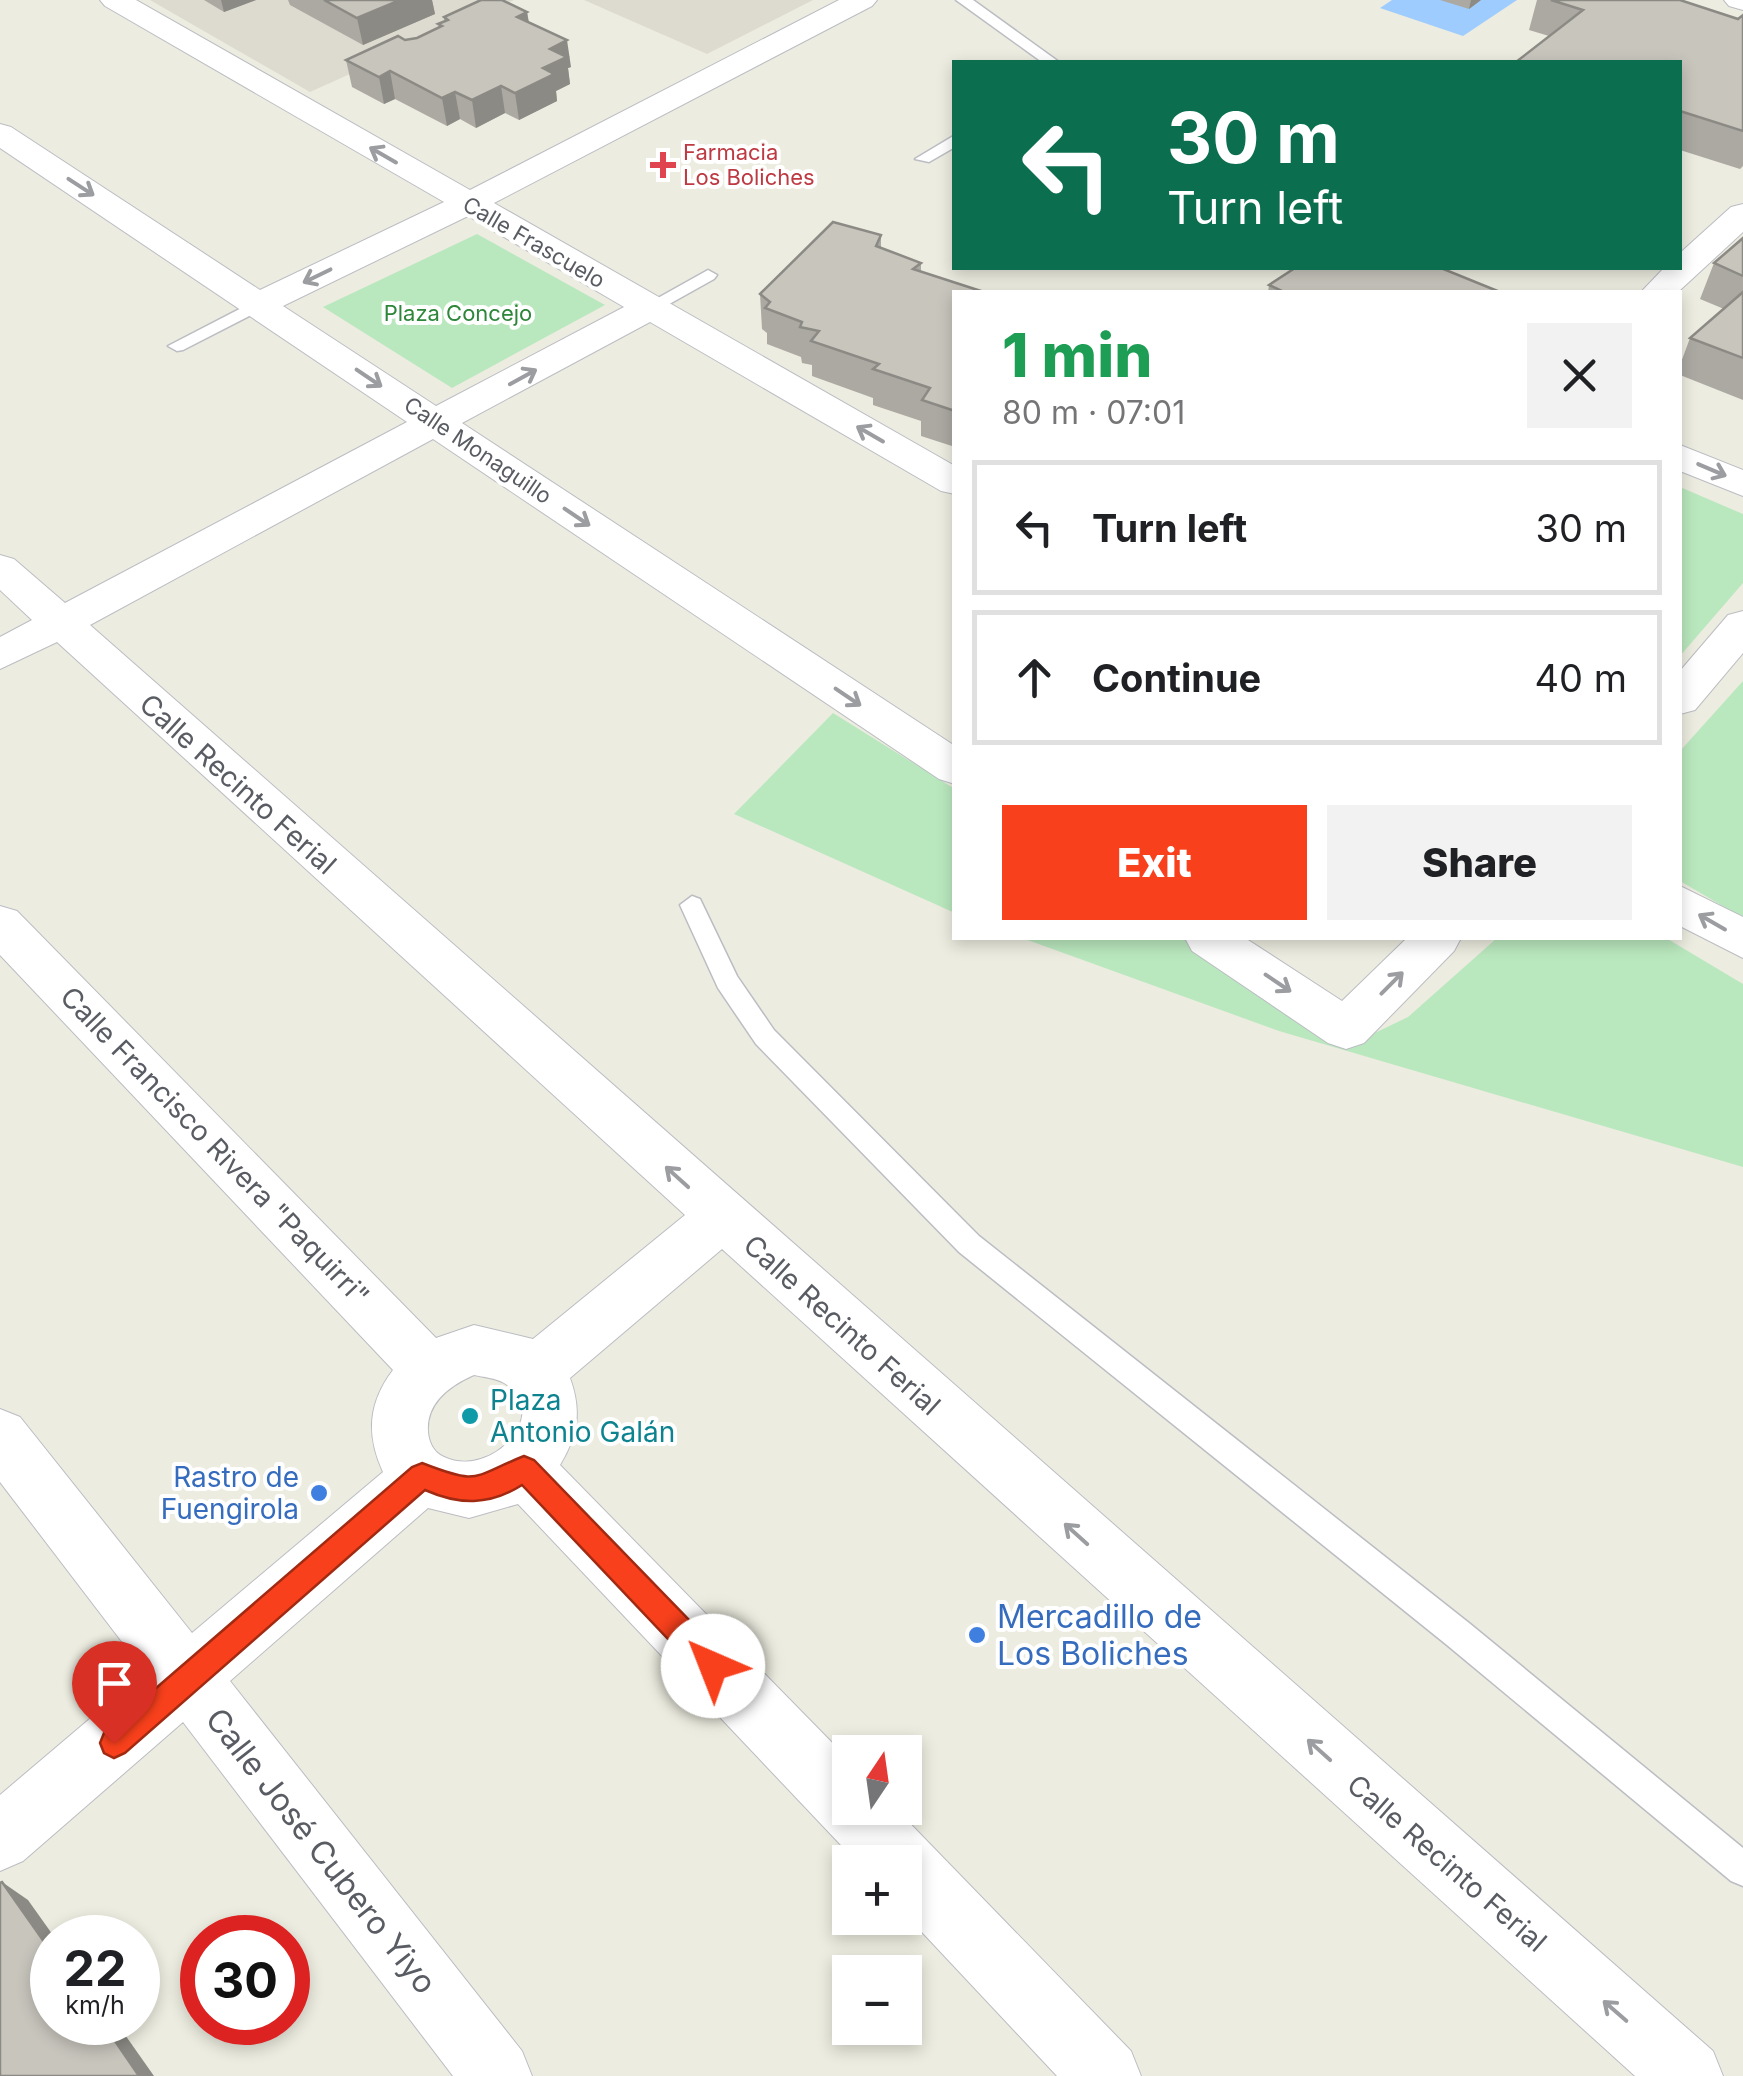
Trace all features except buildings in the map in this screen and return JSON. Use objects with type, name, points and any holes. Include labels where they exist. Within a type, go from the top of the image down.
[{"type":"street","name":"Calle Frascuelo","points":[[115,0],[952,480]]},
{"type":"street","points":[[259,304],[468,204],[862,0]]},
{"type":"street","name":"Calle Monaguillo","points":[[0,134],[952,766]]},
{"type":"street","points":[[1660,290],[1743,214]]},
{"type":"street","points":[[0,656],[649,308]]},
{"type":"street","points":[[1682,458],[1743,484]]},
{"type":"street","name":"Calle Recinto Ferial","points":[[0,568],[1688,2076]]},
{"type":"street","points":[[1682,697],[1743,625]]},
{"type":"street","points":[[1682,905],[1743,940]]},
{"type":"street","name":"Calle Francisco Rivera \"Paquirri\"","points":[[0,924],[429,1369]]},
{"type":"street","points":[[1212,940],[1346,1029],[1435,940]]},
{"type":"street","points":[[536,1371],[722,1217]]},
{"type":"street","points":[[474,1350],[498,1350],[519,1357],[548,1388],[552,1419],[541,1451],[503,1482],[478,1490],[453,1489],[422,1476],[401,1450],[398,1428],[401,1406],[429,1369],[451,1356],[474,1350]]},
{"type":"street","name":"Calle José Cubero Yiyo","points":[[0,1436],[496,2076]]},
{"type":"street","points":[[524,1468],[885,1845]]},
{"type":"street","points":[[0,1838],[422,1476]]},
{"type":"street","points":[[922,1884],[1106,2076]]},
{"type":"lane","points":[[963,0],[1048,60]]},
{"type":"lane","points":[[923,159],[952,142]]},
{"type":"lane","points":[[649,308],[708,275]]},
{"type":"lane","points":[[177,346],[259,304]]},
{"type":"lane","points":[[692,905],[727,981],[765,1037],[969,1244],[1458,1634],[1743,1869]]},
{"type":"shaded area","points":[[150,0],[514,0],[310,92]]},
{"type":"shaded area","points":[[584,0],[813,0],[707,54]]},
{"type":"green space","name":"Plaza Concejo","points":[[477,234],[605,305],[452,388],[323,307]]},
{"type":"green space","points":[[1682,488],[1743,514],[1743,583],[1682,654]]},
{"type":"green space","points":[[1743,681],[1743,918],[1682,882],[1682,749]]},
{"type":"green space","points":[[833,713],[952,787],[952,912],[734,814]]},
{"type":"green space","points":[[1028,940],[1195,940],[1358,1041],[1408,1017],[1495,940],[1669,940],[1743,984],[1743,1167],[1279,1031]]},
{"type":"water","points":[[1392,0],[1517,0],[1463,36],[1380,8]]},
{"type":"place","name":"Farmacia Los Boliches","points":[[663,165]]},
{"type":"place","name":"Plaza Antonio Galán","points":[[470,1416]]},
{"type":"place","name":"Rastro de Fuengirola","points":[[319,1493]]},
{"type":"place","name":"Mercadillo de Los Boliches","points":[[977,1635]]},
{"type":"route","points":[[114,1743],[422,1476],[453,1489],[478,1490],[503,1482],[524,1468],[713,1666]]}]
